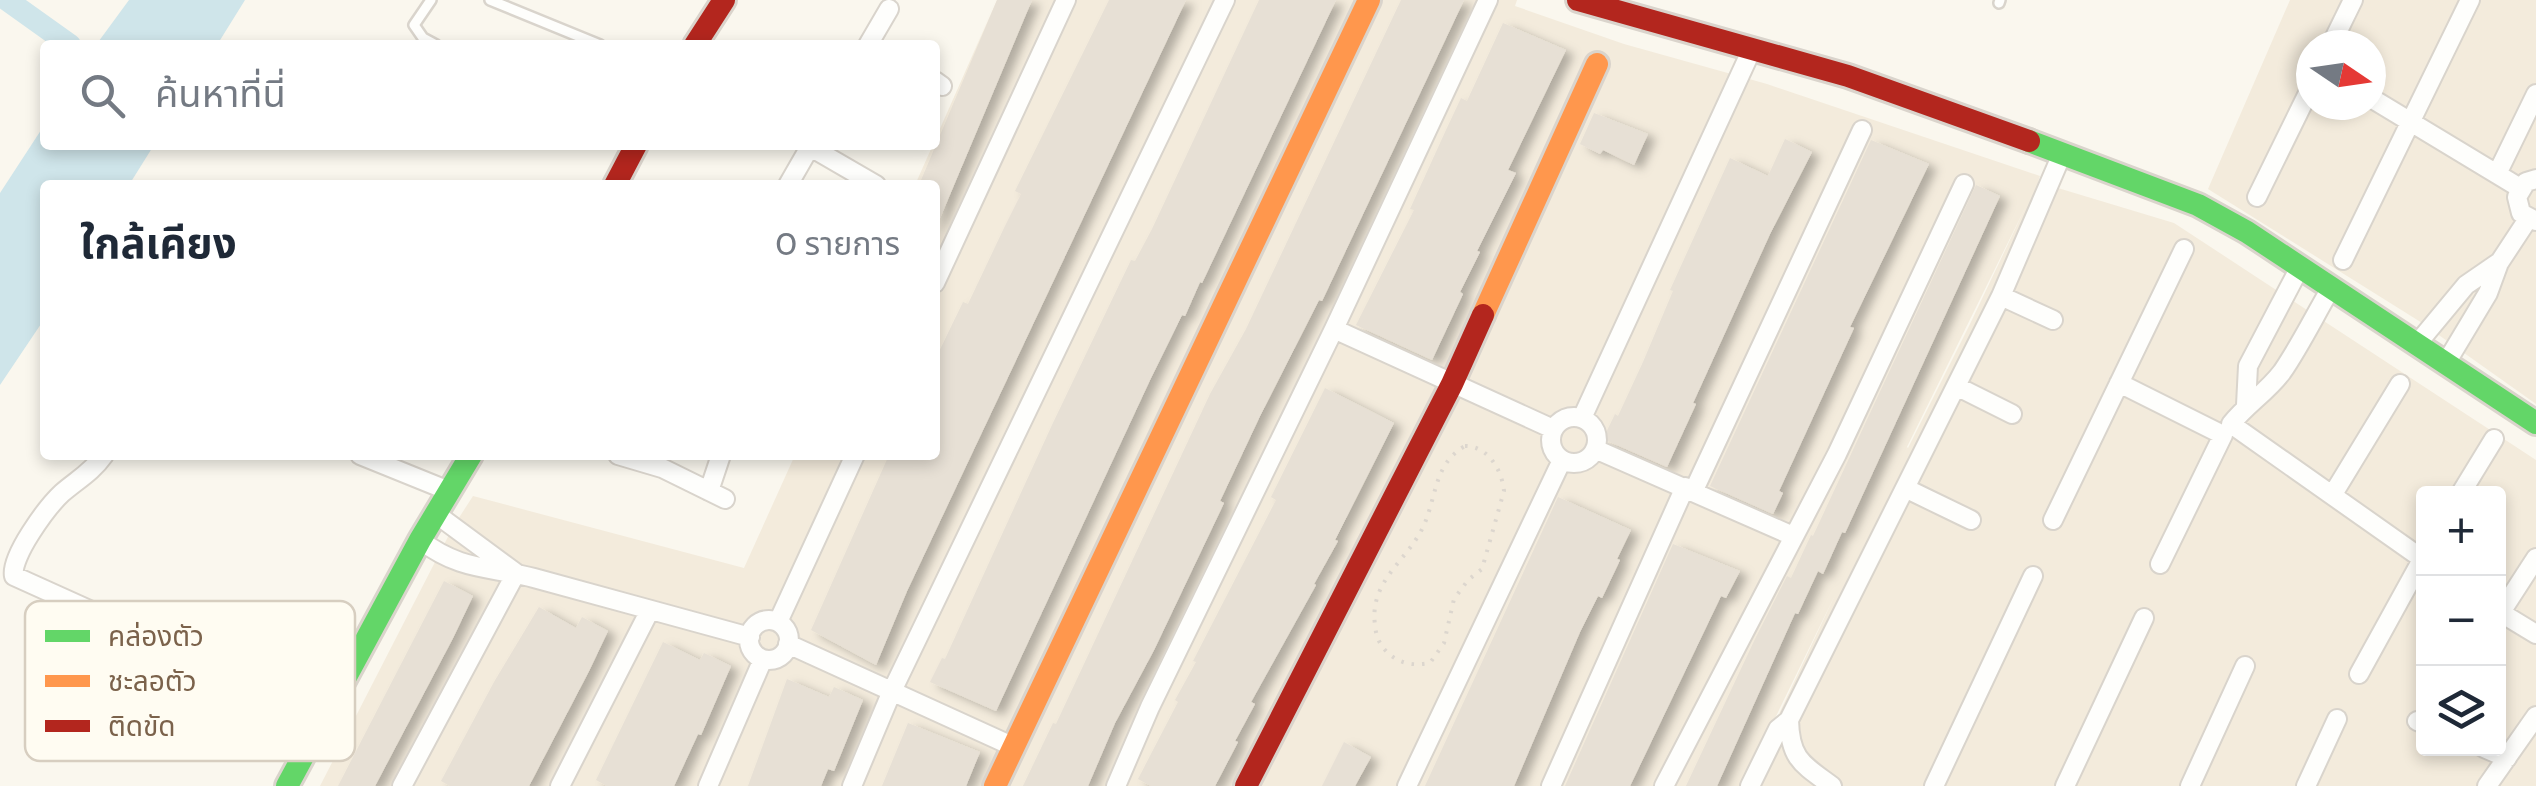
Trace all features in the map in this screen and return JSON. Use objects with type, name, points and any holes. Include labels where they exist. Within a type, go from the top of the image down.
[{"type":"street","points":[[698,40],[724,0]]},
{"type":"street","points":[[940,272],[1066,0]]},
{"type":"street","points":[[852,786],[892,691],[1225,0]]},
{"type":"street","points":[[996,786],[1369,0]]},
{"type":"street","points":[[1116,786],[1158,690],[1334,329],[1488,0]]},
{"type":"street","points":[[1578,0],[1922,101],[2198,206],[2247,232],[2536,424]]},
{"type":"street","points":[[2338,30],[2353,0]]},
{"type":"street","points":[[2343,260],[2470,0]]},
{"type":"street","points":[[875,40],[888,9]]},
{"type":"street","points":[[1582,418],[1752,49]]},
{"type":"street","points":[[1246,786],[1452,384],[1597,64]]},
{"type":"street","points":[[2497,174],[2536,94]]},
{"type":"street","points":[[2386,108],[2497,174],[2528,183],[2517,206],[2532,220],[2499,263],[2488,293],[2446,363]]},
{"type":"street","points":[[2257,198],[2296,118]]},
{"type":"street","points":[[1551,786],[1862,130]]},
{"type":"street","points":[[618,180],[634,150]]},
{"type":"street","points":[[791,180],[807,150]]},
{"type":"street","points":[[816,150],[867,180]]},
{"type":"street","points":[[1750,786],[1778,729],[1789,720],[1907,489],[2001,296],[2062,154]]},
{"type":"street","points":[[1664,786],[1837,454],[1964,184]]},
{"type":"street","points":[[2053,520],[2184,249]]},
{"type":"street","points":[[2417,344],[2466,285],[2499,263]]},
{"type":"street","points":[[2246,404],[2248,366],[2300,268]]},
{"type":"street","points":[[2160,564],[2227,430],[2246,404],[2284,369],[2331,288]]},
{"type":"street","points":[[2001,296],[2053,320]]},
{"type":"street","points":[[1334,329],[1553,430]]},
{"type":"street","points":[[2119,384],[2227,430],[2268,453],[2416,553]]},
{"type":"street","points":[[2333,494],[2400,384]]},
{"type":"street","points":[[1956,386],[2012,414]]},
{"type":"street","points":[[1582,418],[1595,431],[1595,450],[1578,464],[1562,460],[1551,444],[1553,430],[1564,419],[1582,418]]},
{"type":"street","points":[[2466,486],[2494,438]]},
{"type":"street","points":[[1595,450],[1793,536]]},
{"type":"street","points":[[69,601],[14,576],[14,562],[54,502],[100,460]]},
{"type":"street","points":[[372,460],[449,491]]},
{"type":"street","points":[[355,659],[468,460]]},
{"type":"street","points":[[635,460],[662,468],[718,495],[721,460]]},
{"type":"street","points":[[778,622],[853,460]]},
{"type":"street","points":[[1407,786],[1562,460]]},
{"type":"street","points":[[1907,489],[1971,520]]},
{"type":"street","points":[[436,514],[516,574]]},
{"type":"street","points":[[420,540],[470,567],[516,574],[750,637]]},
{"type":"street","points":[[2506,603],[2536,558]]},
{"type":"street","points":[[2358,674],[2416,570]]},
{"type":"street","points":[[402,786],[516,574]]},
{"type":"street","points":[[1934,786],[2033,576]]},
{"type":"street","points":[[560,786],[650,610]]},
{"type":"street","points":[[2506,616],[2536,634]]},
{"type":"street","points":[[2065,786],[2144,618]]},
{"type":"street","points":[[750,637],[760,623],[778,622]]},
{"type":"street","points":[[750,637],[754,652],[763,659],[782,655],[788,634],[778,622]]},
{"type":"street","points":[[788,644],[1012,746]]},
{"type":"street","points":[[708,786],[763,659]]},
{"type":"street","points":[[2190,786],[2245,666]]},
{"type":"street","points":[[2487,786],[2536,716]]},
{"type":"street","points":[[2306,786],[2337,719]]},
{"type":"street","points":[[1789,720],[1794,754],[1832,786]]},
{"type":"street","points":[[2502,756],[2506,758]]},
{"type":"street","points":[[286,786],[300,761]]},
{"type":"lane","points":[[426,40],[414,25],[432,0]]},
{"type":"lane","points":[[490,0],[588,40]]},
{"type":"path","points":[[1476,446],[1486,452],[1502,478],[1504,491],[1482,569],[1454,599],[1444,644],[1430,663],[1417,666],[1397,660],[1380,644],[1376,632],[1378,589],[1424,525],[1442,467],[1457,451],[1476,446]]},
{"type":"shaded area","points":[[129,0],[245,0],[220,40],[100,40]]},
{"type":"shaded area","points":[[997,0],[1517,0],[1515,6],[1624,44],[1767,84],[2040,176],[2038,182],[2174,223],[2536,460],[2536,786],[1745,786],[1836,593],[1742,786],[320,786],[333,761],[355,761],[355,718],[453,527],[473,496],[744,568],[793,460],[940,460],[940,180],[917,180],[931,150],[940,150],[940,129]],"holes":[[[2027,204],[1970,324],[1907,447]]]},
{"type":"shaded area","points":[[2290,0],[2536,0],[2536,404],[2419,321],[2208,189]]},
{"type":"shaded area","points":[[40,132],[40,150],[151,150],[132,180],[40,180],[40,325],[0,385],[0,193]]},
{"type":"building","points":[[997,0],[1032,0],[940,218],[940,180],[921,180],[934,150],[940,150],[940,135]]},
{"type":"building","points":[[1109,0],[1186,0],[907,591],[876,665],[811,630],[887,460],[940,460],[940,350],[963,302],[968,304],[1021,194],[1015,191]]},
{"type":"building","points":[[1259,0],[1336,0],[1202,283],[1150,380],[996,711],[930,682],[942,658],[945,659],[1052,425],[1131,260],[1135,261],[1152,229]]},
{"type":"building","points":[[1401,0],[1464,0],[1322,301],[1319,300],[1260,416],[1220,501],[1224,503],[1088,786],[1023,786],[1053,723],[1056,724],[1210,394],[1246,329]]},
{"type":"building","points":[[1503,23],[1566,50],[1508,170],[1516,173],[1477,251],[1480,252],[1460,292],[1463,294],[1432,360],[1356,325],[1414,210],[1410,209],[1461,98],[1467,101]]},
{"type":"building","points":[[1594,113],[1648,134],[1634,165],[1580,144]]},
{"type":"building","points":[[1785,139],[1812,152],[1770,234],[1667,467],[1603,439],[1643,362],[1673,291],[1670,290],[1730,158],[1768,176]]},
{"type":"building","points":[[1871,140],[1929,164],[1850,327],[1854,328],[1779,491],[1783,493],[1773,514],[1710,486]]},
{"type":"building","points":[[1976,185],[2000,196],[1845,533],[1842,532],[1823,574],[1818,571],[1798,614],[1795,613],[1717,786],[1686,786],[1787,576],[1791,578],[1813,536]]},
{"type":"building","points":[[1325,388],[1394,423],[1316,585],[1251,702],[1255,704],[1215,786],[1151,786],[1138,779],[1178,702],[1175,700],[1196,662],[1193,661],[1276,500],[1271,497]]},
{"type":"building","points":[[1558,497],[1631,530],[1617,559],[1620,560],[1580,632],[1514,786],[1425,786]]},
{"type":"building","points":[[1673,544],[1740,571],[1726,598],[1721,596],[1630,786],[1565,786]]},
{"type":"building","points":[[444,581],[473,596],[375,786],[338,786],[351,761],[355,761],[355,753]]},
{"type":"building","points":[[539,607],[576,628],[582,617],[608,631],[589,671],[529,786],[450,786],[441,781]]},
{"type":"building","points":[[663,642],[700,660],[704,653],[731,666],[674,786],[607,786],[596,780]]},
{"type":"building","points":[[787,679],[829,697],[834,687],[863,700],[834,771],[828,769],[821,786],[748,786]]},
{"type":"building","points":[[908,723],[980,752],[966,786],[882,786]]},
{"type":"building","points":[[1344,742],[1371,757],[1355,786],[1322,786]]},
{"type":"waterway","points":[[7,0],[63,40]]},
{"type":"traffic: fast","points":[[2029,141],[2198,205],[2247,232],[2536,423]]},
{"type":"traffic: fast","points":[[355,660],[468,460]]},
{"type":"traffic: fast","points":[[287,786],[301,761]]},
{"type":"traffic: slow","points":[[995,786],[1369,0]]},
{"type":"traffic: slow","points":[[1483,315],[1597,64]]},
{"type":"traffic: jam","points":[[698,40],[724,0]]},
{"type":"traffic: jam","points":[[1578,0],[1848,76],[2029,141]]},
{"type":"traffic: jam","points":[[618,180],[633,150]]},
{"type":"traffic: jam","points":[[1246,786],[1452,384],[1483,315]]}]
